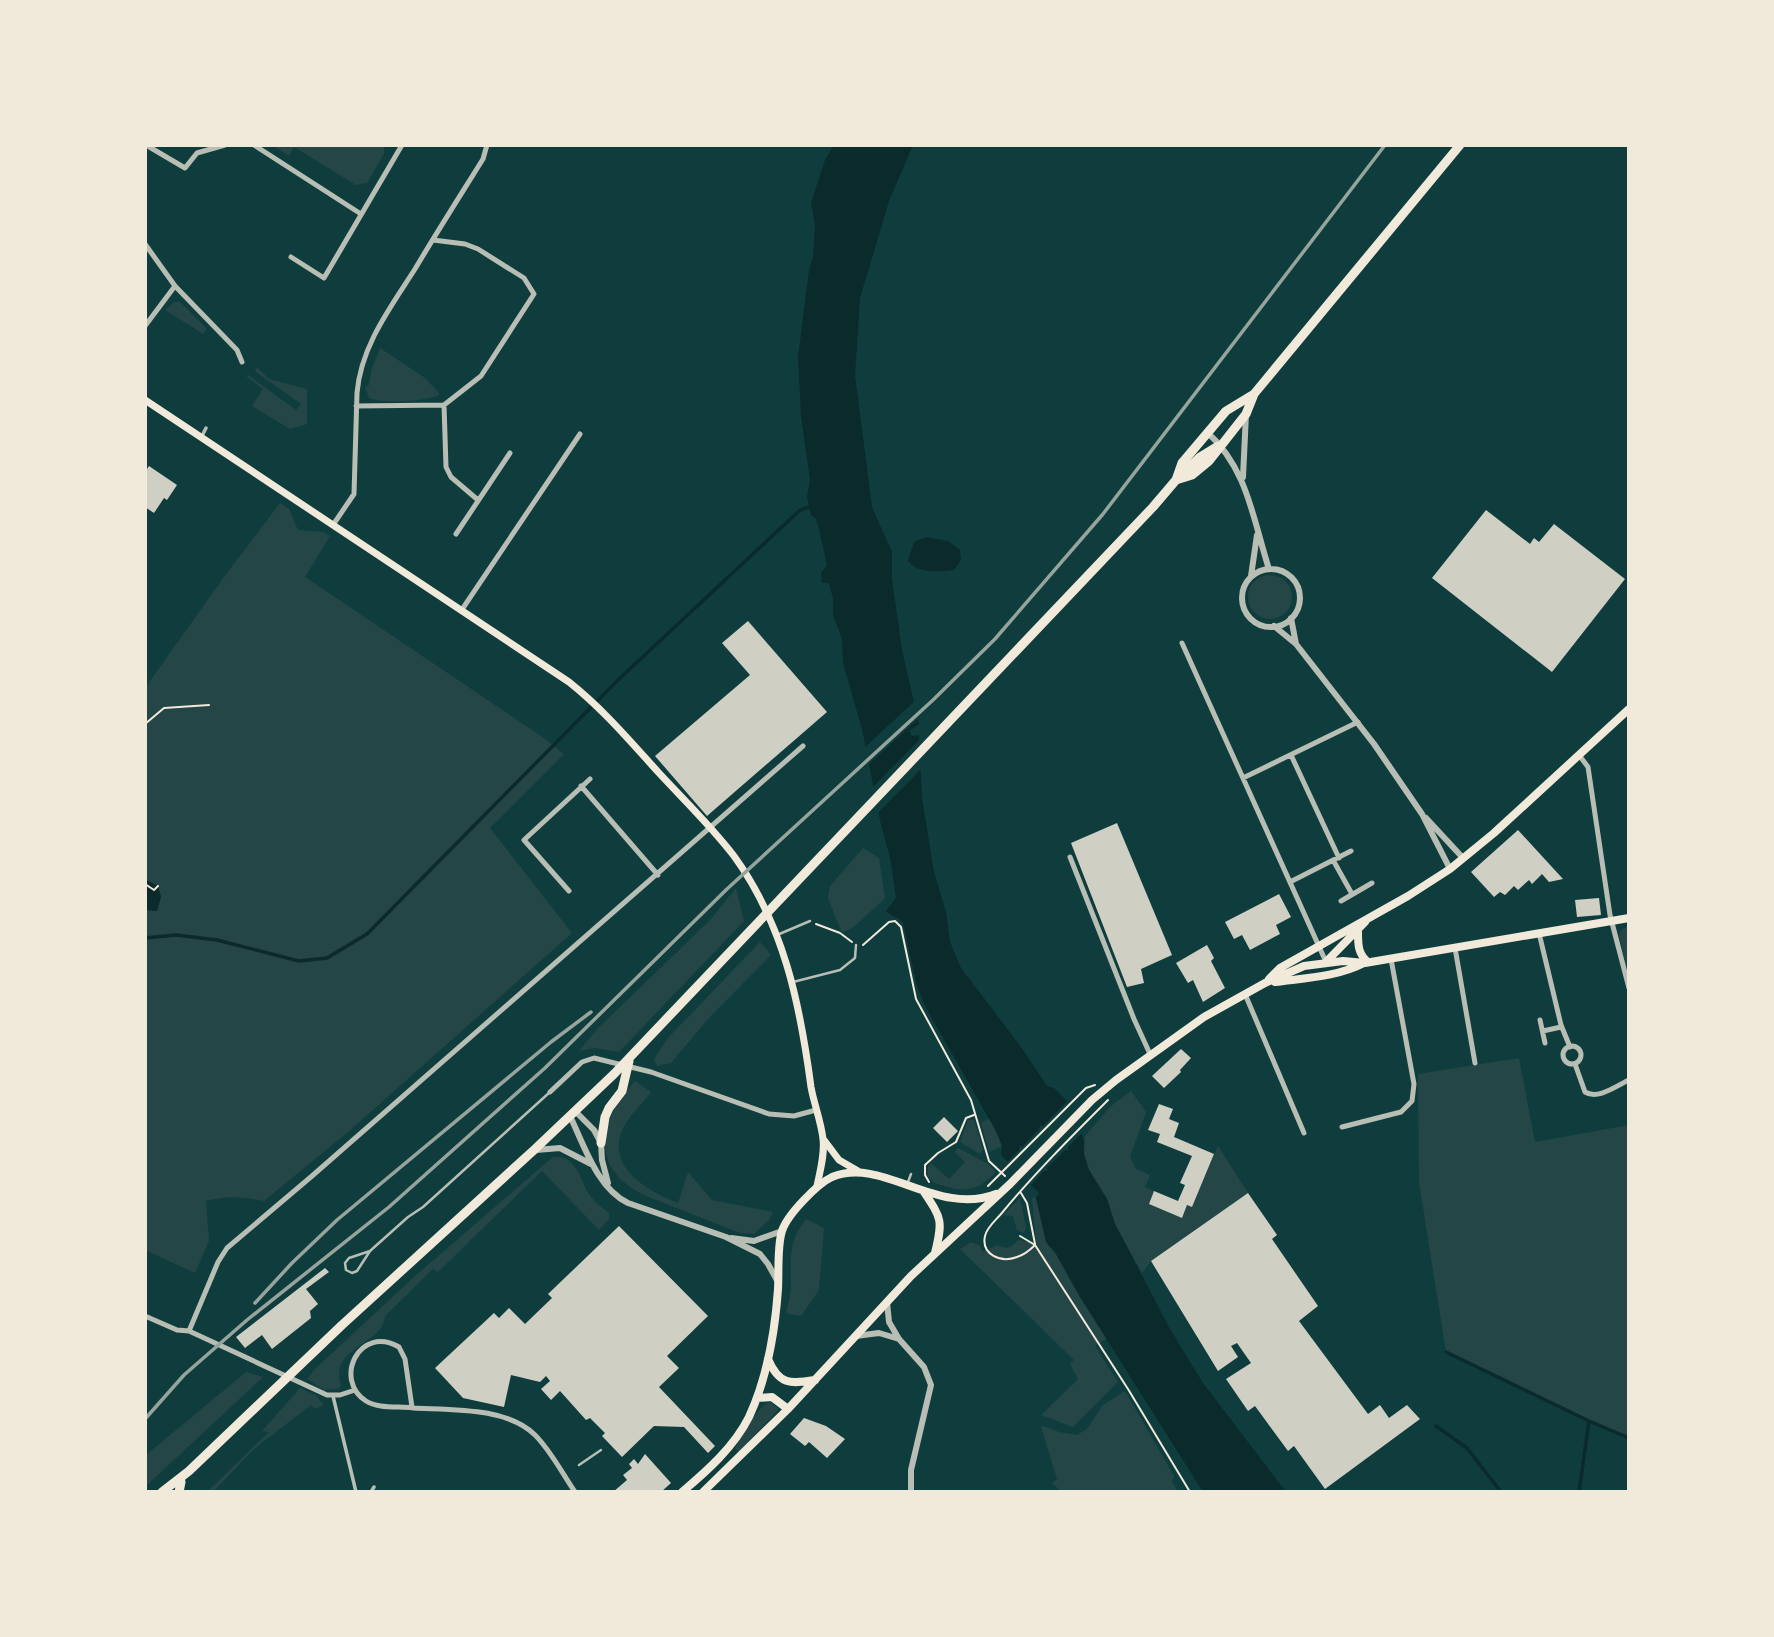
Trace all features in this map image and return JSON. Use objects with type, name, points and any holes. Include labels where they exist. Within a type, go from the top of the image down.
[{"type":"highway","points":[[1176,480],[1192,475],[1209,461],[1246,414],[1254,394],[1460,145]]},
{"type":"highway","points":[[162,1492],[189,1471],[632,1056],[1153,507],[1176,480],[1182,463],[1226,411],[1254,394]]},
{"type":"highway","points":[[601,1143],[609,1108],[622,1091],[632,1056]]},
{"type":"highway","points":[[174,1492],[189,1471]]},
{"type":"main road","points":[[145,400],[587,696],[711,829],[753,886],[777,935],[793,982],[823,1140],[817,1186]]},
{"type":"main road","points":[[1265,983],[1280,968],[1417,891],[1450,869],[1629,709]]},
{"type":"main road","points":[[703,1492],[788,1409],[934,1254],[1002,1191],[1092,1100],[1150,1054],[1204,1017],[1245,993],[1304,966],[1326,962],[1366,963],[1629,918]]},
{"type":"main road","points":[[1316,977],[1326,962],[1368,919]]},
{"type":"main road","points":[[1357,932],[1358,948],[1366,963]]},
{"type":"main road","points":[[1265,983],[1316,977],[1350,970],[1366,963]]},
{"type":"main road","points":[[823,1140],[839,1160],[858,1171],[924,1192],[967,1200],[1002,1191]]},
{"type":"main road","points":[[681,1492],[725,1451],[748,1419],[757,1398],[768,1359],[779,1284],[782,1231],[817,1186],[836,1176],[858,1171]]},
{"type":"main road","points":[[924,1192],[942,1224],[934,1254]]},
{"type":"main road","points":[[768,1359],[773,1370],[784,1380],[797,1383],[815,1380]]},
{"type":"main road","points":[[757,1398],[772,1397],[788,1409]]},
{"type":"street","points":[[146,145],[185,168],[197,153],[225,145]]},
{"type":"street","points":[[254,145],[361,214]]},
{"type":"street","points":[[291,257],[324,278],[402,145]]},
{"type":"street","points":[[333,525],[354,495],[359,377],[371,341],[482,159],[487,145]]},
{"type":"street","points":[[356,406],[443,405],[481,376],[534,294],[524,278],[478,249],[465,244],[433,240]]},
{"type":"street","points":[[145,244],[175,286],[237,350],[242,362]]},
{"type":"street","points":[[145,326],[175,286]]},
{"type":"street","points":[[443,405],[446,467],[451,477],[478,500]]},
{"type":"street","points":[[1243,482],[1246,414]]},
{"type":"street","points":[[201,437],[206,428]]},
{"type":"street","points":[[1207,432],[1221,444],[1243,482],[1254,510],[1269,569]]},
{"type":"street","points":[[461,611],[580,433]]},
{"type":"street","points":[[456,534],[510,453]]},
{"type":"street","points":[[1258,533],[1251,578],[1243,593],[1245,609],[1256,622],[1274,626],[1296,644],[1358,722],[1422,814],[1450,869]]},
{"type":"street","points":[[1251,578],[1269,569],[1286,573],[1297,585],[1300,602],[1291,618],[1274,626]]},
{"type":"street","points":[[1291,618],[1296,644]]},
{"type":"street","points":[[1182,643],[1326,962]]},
{"type":"street","points":[[1243,778],[1358,722]]},
{"type":"street","points":[[189,1331],[218,1262],[233,1242],[711,829],[803,746]]},
{"type":"street","points":[[1291,755],[1352,894]]},
{"type":"street","points":[[1579,755],[1588,767],[1612,921],[1629,988]]},
{"type":"street","points":[[569,891],[524,840],[590,779]]},
{"type":"street","points":[[581,786],[657,875]]},
{"type":"street","points":[[1422,814],[1464,858]]},
{"type":"street","points":[[1290,882],[1351,851]]},
{"type":"street","points":[[1070,857],[1129,1008],[1150,1054]]},
{"type":"street","points":[[1340,901],[1372,883]]},
{"type":"street","points":[[1539,933],[1561,1027],[1570,1047]]},
{"type":"street","points":[[1455,948],[1475,1063]]},
{"type":"street","points":[[1342,1127],[1401,1112],[1408,1108],[1412,1101],[1414,1084],[1391,959]]},
{"type":"street","points":[[1245,993],[1304,1133]]},
{"type":"street","points":[[1540,1020],[1545,1043]]},
{"type":"street","points":[[1543,1031],[1561,1027]]},
{"type":"street","points":[[1570,1047],[1578,1049],[1581,1054],[1580,1060],[1575,1064],[1567,1063],[1563,1058],[1563,1052],[1570,1047]]},
{"type":"street","points":[[550,1092],[582,1062],[594,1058],[661,1075],[769,1114],[794,1116],[816,1110]]},
{"type":"street","points":[[1575,1064],[1585,1092],[1591,1096],[1629,1080]]},
{"type":"street","points":[[573,1113],[594,1130],[601,1143],[603,1169],[610,1187]]},
{"type":"street","points":[[573,1113],[593,1164],[618,1197],[628,1203],[726,1237],[760,1254],[779,1284]]},
{"type":"street","points":[[534,1150],[560,1148],[593,1164]]},
{"type":"street","points":[[726,1237],[754,1241],[782,1231]]},
{"type":"street","points":[[887,1302],[889,1322],[899,1339],[924,1367],[931,1385],[911,1469],[911,1492]]},
{"type":"street","points":[[145,1316],[177,1330],[189,1331],[319,1392],[333,1396],[355,1390]]},
{"type":"street","points":[[856,1336],[879,1334],[899,1339]]},
{"type":"street","points":[[412,1407],[405,1359],[399,1347],[391,1342],[373,1341],[359,1352],[350,1374],[355,1390],[365,1401],[375,1404],[513,1419],[535,1435],[565,1473],[575,1492]]},
{"type":"street","points":[[333,1396],[356,1492]]},
{"type":"lane","points":[[777,935],[810,921]]},
{"type":"lane","points":[[793,982],[840,970],[855,958],[856,946]]},
{"type":"lane","points":[[370,1251],[349,1258],[345,1269],[352,1273],[357,1271],[370,1251],[423,1207],[550,1092]]},
{"type":"lane","points":[[907,1185],[911,1174]]},
{"type":"lane","points":[[579,1465],[601,1450]]},
{"type":"path","points":[[145,724],[164,708],[209,705]]},
{"type":"path","points":[[145,884],[154,890],[158,886]]},
{"type":"path","points":[[810,921],[840,933],[856,946],[863,945],[889,922],[895,921],[901,928],[916,999],[971,1100],[989,1161],[1012,1181],[1024,1196],[1035,1245]]},
{"type":"path","points":[[1035,1245],[1024,1254],[1007,1260],[990,1254],[985,1246],[988,1227],[1115,1093],[1116,1080]]},
{"type":"path","points":[[986,1187],[1060,1114]]},
{"type":"path","points":[[911,1174],[929,1182],[925,1175],[925,1165],[956,1142],[966,1118],[975,1115]]},
{"type":"path","points":[[1020,1236],[1035,1245],[1136,1401],[1190,1492]]},
{"type":"shaded area","points":[[272,145],[384,145],[384,154],[367,183],[356,185],[294,147],[289,156]]},
{"type":"shaded area","points":[[834,145],[913,145],[889,201],[860,298],[855,375],[872,507],[892,552],[892,579],[902,650],[919,724],[909,731],[912,736],[919,735],[922,798],[934,872],[946,912],[950,942],[961,968],[1047,1086],[1054,1088],[1067,1101],[1084,1140],[1084,1154],[1089,1170],[1107,1199],[1115,1224],[1170,1329],[1203,1383],[1286,1492],[1203,1492],[1046,1242],[1036,1198],[1039,1193],[1001,1155],[1002,1146],[997,1133],[925,1006],[917,986],[903,923],[886,911],[896,898],[890,857],[862,729],[843,663],[842,639],[833,615],[833,599],[829,583],[822,583],[821,573],[827,565],[819,529],[816,519],[811,515],[807,497],[810,480],[801,416],[798,357],[813,257],[815,225],[811,203],[825,160]]},
{"type":"shaded area","points":[[174,302],[180,302],[207,329],[203,334],[165,310]]},
{"type":"shaded area","points":[[380,348],[425,378],[439,395],[404,401],[369,398],[365,387],[369,385]]},
{"type":"shaded area","points":[[258,368],[269,379],[307,389],[307,424],[290,429],[252,406],[263,389],[246,376],[248,375],[296,410],[301,404],[256,372],[255,369]]},
{"type":"shaded area","points":[[280,503],[289,509],[298,530],[323,532],[330,536],[305,577],[564,754],[490,828],[572,933],[348,1132],[264,1201],[235,1197],[206,1201],[209,1241],[195,1273],[145,1250],[145,688]]},
{"type":"shaded area","points":[[926,537],[948,541],[960,550],[961,560],[954,570],[923,570],[908,561],[914,542]]},
{"type":"shaded area","points":[[1270,575],[1285,582],[1292,597],[1285,612],[1270,619],[1255,612],[1248,597],[1255,582]]},
{"type":"shaded area","points":[[863,848],[879,858],[885,898],[854,927],[844,932],[841,931],[828,898],[830,886]]},
{"type":"shaded area","points":[[145,879],[158,886],[161,897],[157,911],[145,910]]},
{"type":"shaded area","points":[[736,888],[744,921],[619,1052],[595,1048],[579,1051],[597,1029],[710,920]]},
{"type":"shaded area","points":[[1629,925],[1629,977],[1619,936],[1620,931]]},
{"type":"shaded area","points":[[760,942],[771,955],[709,1018],[671,1063],[657,1066],[654,1059],[667,1039]]},
{"type":"shaded area","points":[[1519,1058],[1535,1142],[1629,1125],[1629,1438],[1446,1352],[1419,1182],[1418,1074]]},
{"type":"shaded area","points":[[635,1081],[651,1092],[626,1123],[620,1138],[619,1151],[631,1174],[653,1191],[678,1203],[688,1172],[712,1200],[773,1212],[769,1220],[754,1234],[740,1233],[646,1196],[627,1185],[615,1172],[607,1158],[607,1128],[622,1096]]},
{"type":"shaded area","points":[[1131,1091],[1146,1112],[1130,1157],[1136,1169],[1150,1175],[1145,1187],[1154,1191],[1149,1204],[1182,1217],[1187,1205],[1192,1207],[1218,1146],[1248,1193],[1151,1261],[1142,1273],[1115,1224],[1107,1199],[1089,1170],[1084,1154],[1085,1136],[1111,1106]]},
{"type":"shaded area","points":[[990,1118],[1002,1146],[989,1152],[981,1123]]},
{"type":"shaded area","points":[[968,1120],[974,1120],[983,1149],[980,1154],[960,1142]]},
{"type":"shaded area","points":[[958,1148],[988,1164],[996,1172],[979,1186],[967,1189],[953,1188],[933,1181],[927,1175],[931,1163],[949,1179],[965,1162],[955,1152]]},
{"type":"shaded area","points":[[553,1157],[561,1157],[573,1164],[591,1197],[609,1213],[609,1219],[599,1230],[542,1171],[438,1272],[433,1269],[385,1316],[382,1326],[375,1334],[349,1354],[342,1362],[339,1373],[341,1386],[338,1389],[324,1390],[307,1379],[414,1277]]},
{"type":"shaded area","points":[[1035,1197],[1046,1242],[1107,1338],[1095,1346],[1118,1382],[1073,1427],[1041,1415],[1078,1379],[1070,1364],[1074,1360],[960,1249],[971,1242],[980,1246],[983,1252],[997,1245],[1009,1247],[1018,1240],[1036,1243],[1032,1198]]},
{"type":"shaded area","points":[[1020,1198],[1026,1228],[1024,1233],[1017,1230],[1013,1216],[1003,1215]]},
{"type":"shaded area","points":[[806,1219],[824,1228],[819,1290],[801,1316],[786,1313],[791,1288],[793,1243]]},
{"type":"shaded area","points":[[246,1372],[263,1377],[145,1487],[145,1456]]},
{"type":"shaded area","points":[[300,1388],[316,1395],[324,1405],[315,1409],[311,1405],[254,1449],[213,1492],[207,1492],[269,1432],[262,1431]]},
{"type":"shaded area","points":[[1125,1391],[1174,1476],[1172,1482],[1178,1492],[1062,1492],[1052,1483],[1057,1479],[1041,1427],[1077,1435],[1087,1429],[1103,1405]]},
{"type":"shaded area","points":[[770,1402],[779,1409],[739,1452],[735,1448],[751,1422],[760,1409]]},
{"type":"pier","points":[[918,698],[921,716],[866,767],[863,749]]},
{"type":"pier","points":[[923,736],[925,765],[875,816],[870,790]]},
{"type":"pier","points":[[1067,1101],[1073,1105],[1084,1131],[1068,1150],[1047,1168],[1048,1171],[1044,1171],[1028,1188],[1005,1164],[1019,1150],[1019,1146],[1023,1146],[1040,1125],[1043,1126]]},
{"type":"building","points":[[149,466],[177,485],[154,513],[145,507],[145,472]]},
{"type":"building","points":[[1486,510],[1530,544],[1534,538],[1539,542],[1554,524],[1625,579],[1552,672],[1432,578]]},
{"type":"building","points":[[748,621],[827,712],[707,816],[655,756],[750,675],[722,643]]},
{"type":"building","points":[[1117,823],[1172,955],[1141,969],[1144,983],[1127,987],[1071,843]]},
{"type":"building","points":[[1518,830],[1563,879],[1549,882],[1542,874],[1532,884],[1529,880],[1518,890],[1514,886],[1505,895],[1500,892],[1494,897],[1471,872]]},
{"type":"building","points":[[1279,894],[1291,917],[1276,925],[1280,934],[1250,950],[1242,935],[1234,939],[1225,922]]},
{"type":"building","points":[[1599,898],[1601,915],[1577,917],[1575,900]]},
{"type":"building","points":[[1207,945],[1214,958],[1211,961],[1225,988],[1203,1002],[1193,980],[1188,983],[1176,963]]},
{"type":"building","points":[[1181,1049],[1191,1058],[1164,1088],[1152,1076]]},
{"type":"building","points":[[1159,1104],[1173,1109],[1169,1119],[1179,1123],[1174,1137],[1214,1154],[1192,1207],[1187,1205],[1182,1218],[1149,1204],[1154,1191],[1178,1201],[1185,1185],[1180,1183],[1192,1156],[1157,1142],[1160,1134],[1148,1130]]},
{"type":"building","points":[[944,1117],[958,1131],[947,1142],[933,1128]]},
{"type":"building","points":[[1248,1193],[1277,1235],[1272,1239],[1318,1306],[1299,1321],[1368,1414],[1380,1405],[1389,1418],[1407,1405],[1420,1419],[1325,1489],[1294,1446],[1288,1451],[1255,1406],[1248,1411],[1226,1379],[1251,1363],[1237,1343],[1231,1346],[1238,1357],[1218,1371],[1151,1261]]},
{"type":"building","points":[[619,1226],[708,1316],[667,1356],[679,1368],[659,1387],[715,1446],[708,1453],[684,1427],[654,1426],[622,1457],[602,1436],[605,1433],[590,1418],[586,1420],[560,1391],[551,1400],[541,1389],[550,1381],[546,1376],[540,1382],[511,1375],[504,1407],[463,1398],[435,1368],[494,1313],[499,1318],[509,1308],[525,1324],[552,1298],[548,1294]]},
{"type":"building","points":[[325,1268],[329,1272],[306,1289],[318,1304],[310,1311],[311,1318],[272,1349],[262,1335],[245,1348],[236,1337]]},
{"type":"building","points":[[804,1418],[826,1426],[845,1439],[827,1458],[809,1442],[805,1446],[790,1434]]},
{"type":"building","points":[[645,1454],[671,1483],[661,1492],[613,1492],[627,1480],[623,1475],[632,1468],[629,1464],[634,1459],[638,1464]]},
{"type":"waterway","points":[[145,938],[176,935],[217,940],[299,961],[327,958],[367,934],[618,680],[800,510],[809,507]]},
{"type":"waterway","points":[[1446,1352],[1629,1438]]},
{"type":"waterway","points":[[1579,1492],[1589,1421]]},
{"type":"waterway","points":[[1436,1426],[1467,1448],[1501,1492]]},
{"type":"railway","points":[[145,1419],[184,1375],[247,1320],[389,1207],[545,1068],[727,889],[933,700],[995,639],[1103,514],[1385,145]]},
{"type":"railway","points":[[255,1303],[337,1220],[551,1042],[591,1012]]}]
